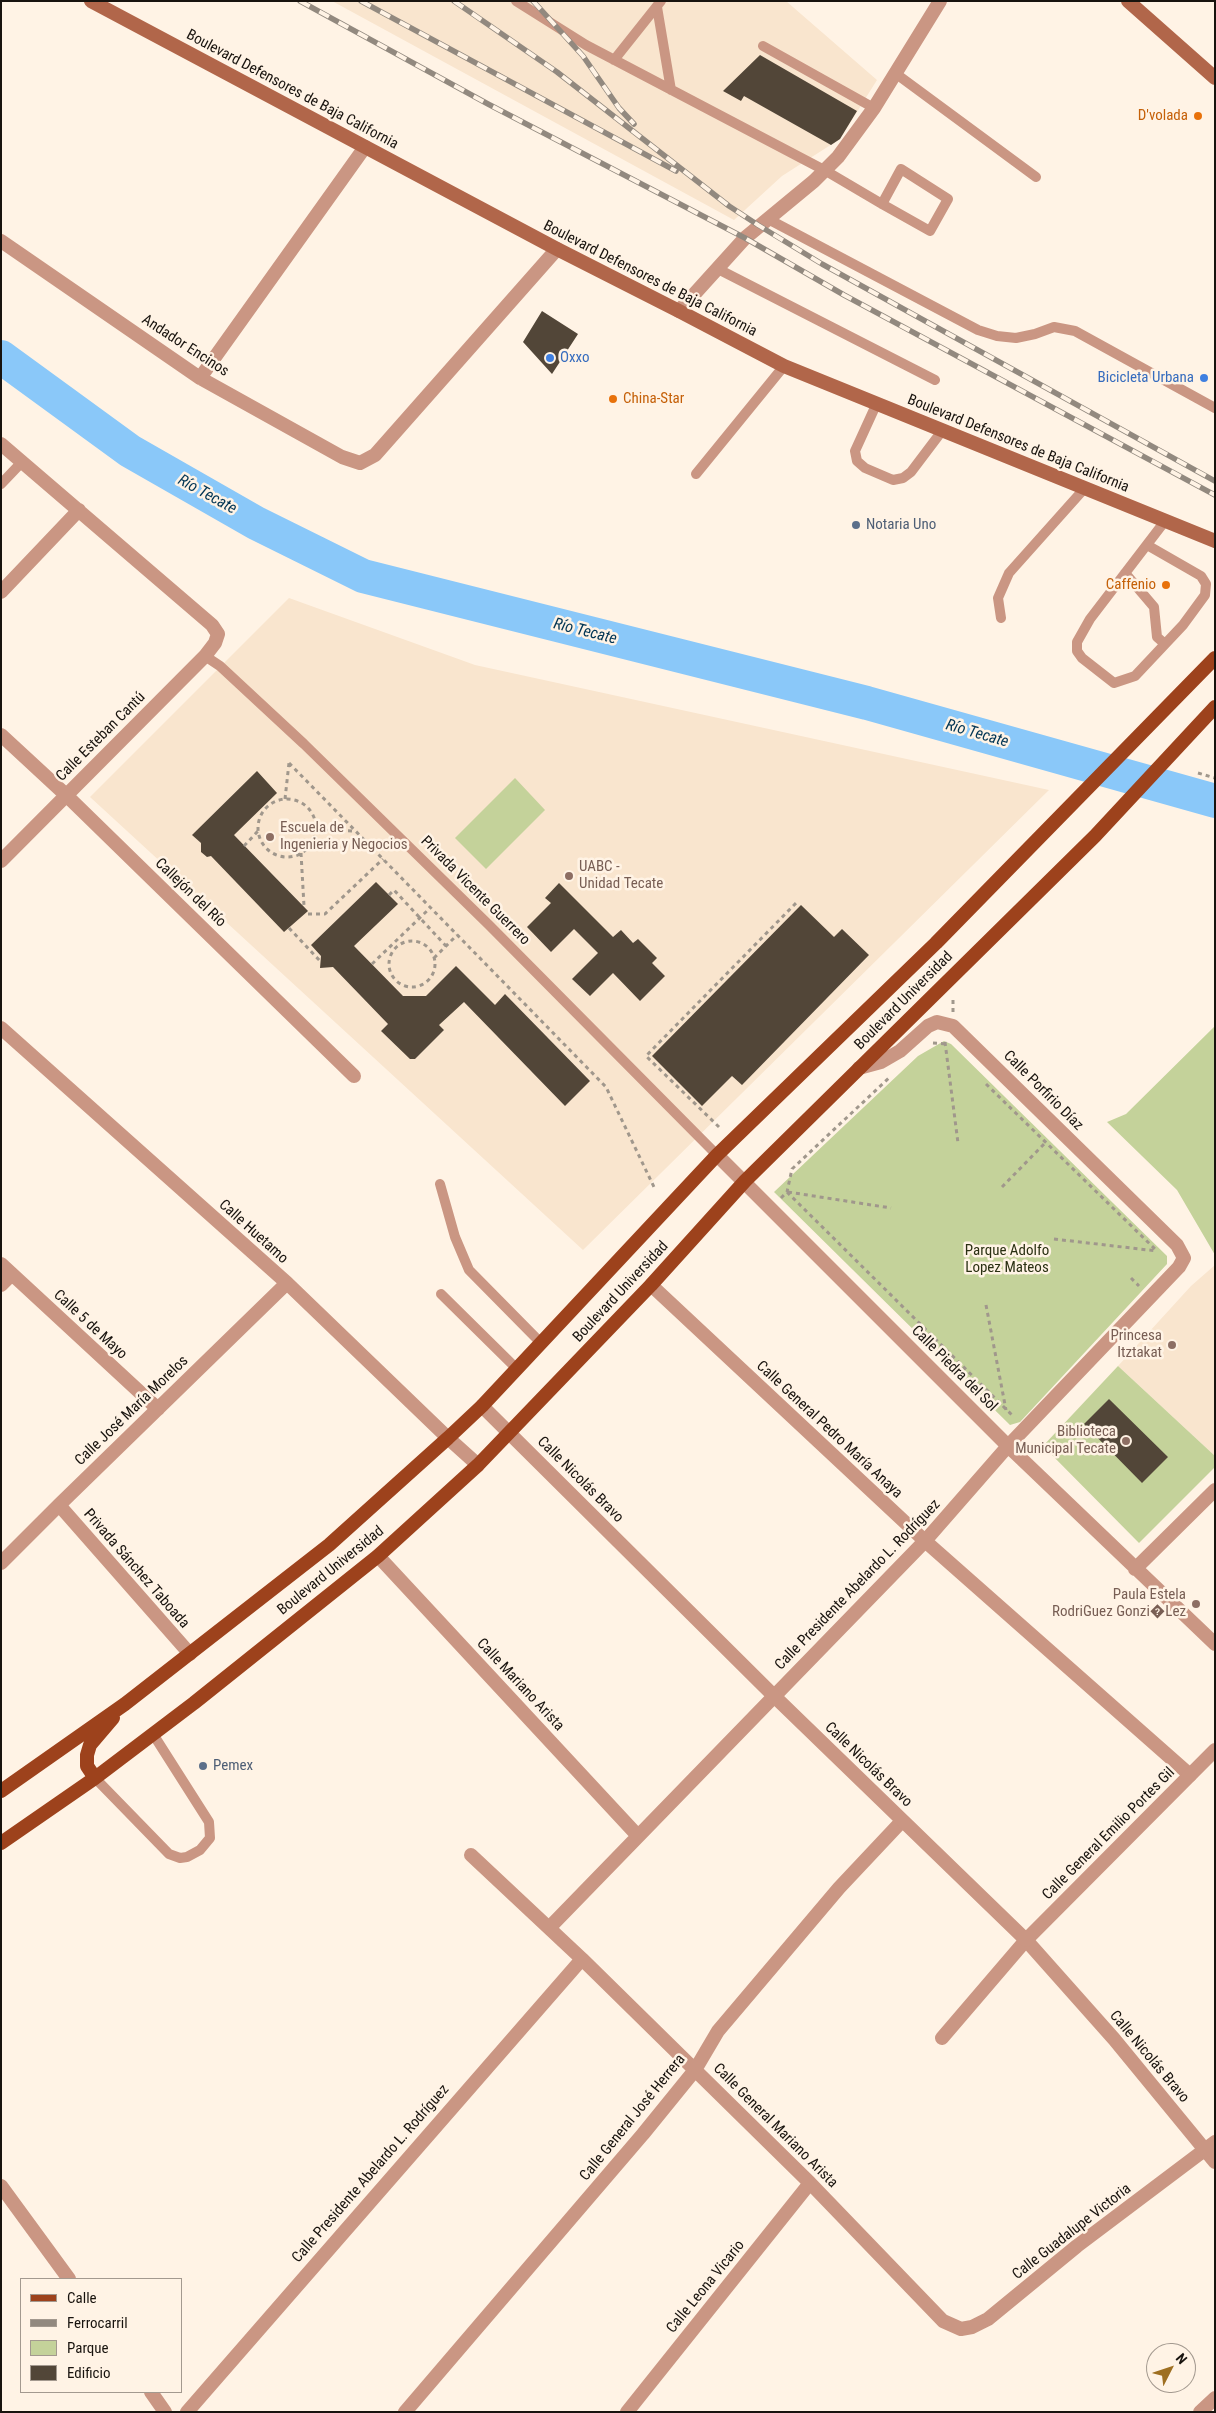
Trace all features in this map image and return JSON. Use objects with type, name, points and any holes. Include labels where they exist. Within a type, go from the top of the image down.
[{"type":"main road","name":"Boulevard Defensores de Baja California","points":[[91,1],[557,249],[679,310],[784,366],[876,405],[1215,541]]},
{"type":"main road","points":[[1128,1],[1215,78]]},
{"type":"main road","name":"Boulevard Universidad","points":[[1,1791],[125,1704],[329,1545],[448,1438],[482,1406],[717,1155],[936,943],[1215,658]]},
{"type":"main road","name":"Boulevard Universidad","points":[[1,1843],[95,1778],[153,1734],[378,1556],[478,1465],[651,1285],[746,1181],[1096,836],[1215,708]]},
{"type":"main road","points":[[95,1778],[87,1766],[86,1755],[90,1745],[125,1704]]},
{"type":"street","points":[[679,310],[740,242],[838,158],[874,108],[940,1]]},
{"type":"street","points":[[200,378],[365,147]]},
{"type":"street","name":"Andador Encinos","points":[[1,242],[200,378],[342,457],[360,463],[375,455],[557,249]]},
{"type":"street","points":[[1,444],[79,510],[1,592]]},
{"type":"street","name":"Calle Esteban Cantú","points":[[1,861],[205,656],[215,643],[218,634],[212,625],[79,510]]},
{"type":"street","name":"Callejón del Río","points":[[1,735],[66,795],[354,1076]]},
{"type":"street","points":[[859,1068],[887,1059],[928,1026],[937,1022],[953,1026]]},
{"type":"street","name":"Calle Porfirio Díaz","points":[[953,1026],[1177,1245],[1184,1258]]},
{"type":"street","name":"Calle Huetamo","points":[[1,1028],[287,1283],[478,1465]]},
{"type":"street","name":"Calle Piedra del Sol","points":[[717,1155],[746,1181],[1008,1446],[1135,1570],[1215,1644]]},
{"type":"street","name":"Calle Presidente Abelardo L. Rodríguez","points":[[549,1928],[925,1541],[1008,1446],[1179,1267],[1184,1258]]},
{"type":"street","name":"Calle 5 de Mayo","points":[[1,1264],[158,1409]]},
{"type":"street","points":[[1,1285],[12,1274]]},
{"type":"street","name":"Calle José María Morelos","points":[[1,1563],[59,1504],[287,1283]]},
{"type":"street","name":"Calle General Pedro María Anaya","points":[[651,1285],[925,1541],[1190,1775]]},
{"type":"street","name":"Calle Nicolás Bravo","points":[[482,1406],[774,1696],[1026,1940],[1210,2145],[1215,2162]]},
{"type":"street","points":[[1135,1570],[1215,1490]]},
{"type":"street","name":"Privada Sánchez Taboada","points":[[59,1504],[190,1654]]},
{"type":"street","name":"Calle Mariano Arista","points":[[378,1556],[638,1836]]},
{"type":"street","name":"Calle General Emilio Portes Gil","points":[[942,2038],[1026,1940],[1215,1750]]},
{"type":"street","name":"Calle General José Herrera","points":[[405,2412],[695,2070],[718,2031],[839,1888],[902,1821]]},
{"type":"street","name":"Calle General Mariano Arista","points":[[471,1855],[582,1959],[810,2183],[943,2321]]},
{"type":"street","name":"Calle Presidente Abelardo L. Rodríguez","points":[[186,2412],[582,1959]]},
{"type":"street","name":"Calle Guadalupe Victoria","points":[[943,2321],[961,2329],[972,2327],[988,2320],[1077,2246],[1210,2145]]},
{"type":"street","name":"Calle Leona Vicario","points":[[627,2412],[810,2183]]},
{"type":"street","points":[[1,2186],[68,2278]]},
{"type":"street","points":[[152,2393],[165,2412]]},
{"type":"street","points":[[1200,2412],[1215,2398]]},
{"type":"lane","points":[[516,1],[586,45],[826,170],[882,204],[930,231],[948,199],[901,169],[882,204]]},
{"type":"lane","points":[[614,60],[659,4]]},
{"type":"lane","points":[[659,4],[671,90]]},
{"type":"lane","points":[[763,46],[874,108]]},
{"type":"lane","points":[[895,73],[1036,177]]},
{"type":"lane","points":[[768,219],[978,330],[997,336],[1016,338],[1054,327],[1075,331],[1215,408]]},
{"type":"lane","points":[[718,268],[935,380]]},
{"type":"lane","points":[[696,474],[784,366]]},
{"type":"lane","points":[[876,405],[855,451],[856,461],[864,468],[893,480],[903,478],[911,472],[942,431]]},
{"type":"lane","points":[[1,484],[22,462]]},
{"type":"lane","points":[[1001,618],[998,598],[1009,573],[1084,489]]},
{"type":"lane","points":[[1147,545],[1201,576],[1206,584],[1205,595],[1183,625],[1135,676],[1123,681],[1114,682],[1082,658],[1077,651],[1077,642],[1090,619],[1165,521]]},
{"type":"lane","points":[[1125,573],[1154,607],[1158,637],[1165,644]]},
{"type":"lane","name":"Privada Vicente Guerrero","points":[[205,656],[220,666],[489,925],[717,1155]]},
{"type":"lane","points":[[440,1184],[454,1237],[469,1270],[541,1343]]},
{"type":"lane","points":[[441,1294],[517,1369]]},
{"type":"lane","points":[[95,1778],[169,1854],[180,1858],[187,1857],[200,1850],[210,1838],[210,1822],[153,1734]]},
{"type":"path","points":[[285,799],[289,763],[606,1087],[654,1187]]},
{"type":"path","points":[[1198,773],[1215,778]]},
{"type":"path","points":[[244,846],[258,831],[262,813],[276,801],[285,799],[303,804],[315,820],[314,840],[301,853],[292,856],[273,853],[266,848],[258,831]]},
{"type":"path","points":[[316,830],[355,831]]},
{"type":"path","points":[[301,853],[304,906]]},
{"type":"path","points":[[308,914],[325,914],[382,859]]},
{"type":"path","points":[[389,895],[394,890],[446,946]]},
{"type":"path","points":[[719,1127],[646,1056],[797,902]]},
{"type":"path","points":[[372,964],[395,945],[430,908]]},
{"type":"path","points":[[288,928],[321,962]]},
{"type":"path","points":[[434,958],[457,935]]},
{"type":"path","points":[[403,942],[418,942],[431,951],[434,958],[433,973],[429,980],[416,987],[401,985],[391,974],[389,959],[395,945],[403,942]]},
{"type":"path","points":[[953,1026],[946,1034],[945,1043],[958,1144]]},
{"type":"path","points":[[927,1045],[945,1043]]},
{"type":"path","points":[[945,1043],[951,1050]]},
{"type":"path","points":[[771,1207],[787,1192],[792,1169],[893,1074]]},
{"type":"path","points":[[985,1082],[1157,1251],[1054,1239]]},
{"type":"path","points":[[1002,1187],[1046,1142]]},
{"type":"path","points":[[787,1192],[891,1208]]},
{"type":"path","points":[[787,1192],[1025,1428]]},
{"type":"path","points":[[986,1305],[1006,1410]]},
{"type":"shaded area","points":[[332,1],[786,1],[877,80],[840,139],[782,176],[734,220]]},
{"type":"shaded area","name":"UABC - Unidad Tecate","points":[[289,598],[475,665],[1049,790],[583,1250],[90,797]]},
{"type":"shaded area","points":[[1215,1265],[1215,1456],[1118,1366],[1191,1286]]},
{"type":"green space","points":[[515,778],[545,810],[486,869],[455,838]]},
{"type":"green space","points":[[1215,1026],[1215,1255],[1177,1190],[1107,1122],[1126,1114]]},
{"type":"green space","name":"Parque Adolfo Lopez Mateos","points":[[944,1041],[951,1044],[1167,1256],[1167,1264],[1020,1422],[1010,1425],[774,1192],[918,1056]]},
{"type":"green space","points":[[1118,1366],[1215,1456],[1215,1467],[1139,1543],[1043,1446]]},
{"type":"building","points":[[760,55],[857,111],[840,139],[831,145],[744,96],[741,101],[723,91]]},
{"type":"building","name":"Oxxo","points":[[542,311],[578,334],[552,374],[523,342]]},
{"type":"building","points":[[257,771],[277,793],[234,835],[308,911],[284,932],[211,856],[207,857],[201,852],[201,843],[192,835]]},
{"type":"building","points":[[376,882],[398,904],[354,946],[403,996],[426,996],[456,966],[495,1005],[505,994],[590,1081],[565,1106],[464,1002],[439,1025],[444,1030],[415,1059],[410,1059],[381,1031],[388,1024],[333,967],[320,968],[321,956],[311,945]]},
{"type":"building","points":[[559,883],[613,937],[621,930],[633,943],[638,939],[657,958],[652,963],[665,976],[640,1001],[613,973],[590,996],[572,979],[598,953],[574,929],[551,952],[527,927],[551,903],[545,898]]},
{"type":"building","points":[[801,905],[834,937],[842,929],[869,955],[742,1085],[732,1076],[702,1106],[652,1056]]},
{"type":"building","name":"Biblioteca Municipal Tecate","points":[[1109,1399],[1168,1457],[1142,1483],[1084,1424]]},
{"type":"waterway","name":"Río Tecate","points":[[1,357],[130,451],[256,523],[363,576],[867,703],[1215,801]]},
{"type":"railway","points":[[300,1],[488,104],[745,238],[844,295],[1215,495]]},
{"type":"railway","points":[[361,1],[676,171]]},
{"type":"railway","points":[[454,1],[557,72],[729,206],[758,225],[822,264],[1215,481]]},
{"type":"railway","points":[[533,1],[583,56],[619,108],[634,124]]},
{"type":"place","name":"D'volada","points":[[1198,116]]},
{"type":"place","name":"Oxxo","points":[[550,358]]},
{"type":"place","name":"Bicicleta Urbana","points":[[1204,378]]},
{"type":"place","name":"China-Star","points":[[613,399]]},
{"type":"place","name":"Notaria Uno","points":[[856,525]]},
{"type":"place","name":"Caffenio","points":[[1166,585]]},
{"type":"place","name":"Escuela de Ingenieria y Negocios","points":[[270,837]]},
{"type":"place","name":"UABC - Unidad Tecate","points":[[569,876]]},
{"type":"place","name":"Princesa Itztakat","points":[[1172,1345]]},
{"type":"place","name":"Biblioteca Municipal Tecate","points":[[1126,1441]]},
{"type":"place","name":"Paula Estela RodriGuez Gonzi�Lez","points":[[1196,1604]]},
{"type":"place","name":"Pemex","points":[[203,1766]]}]
